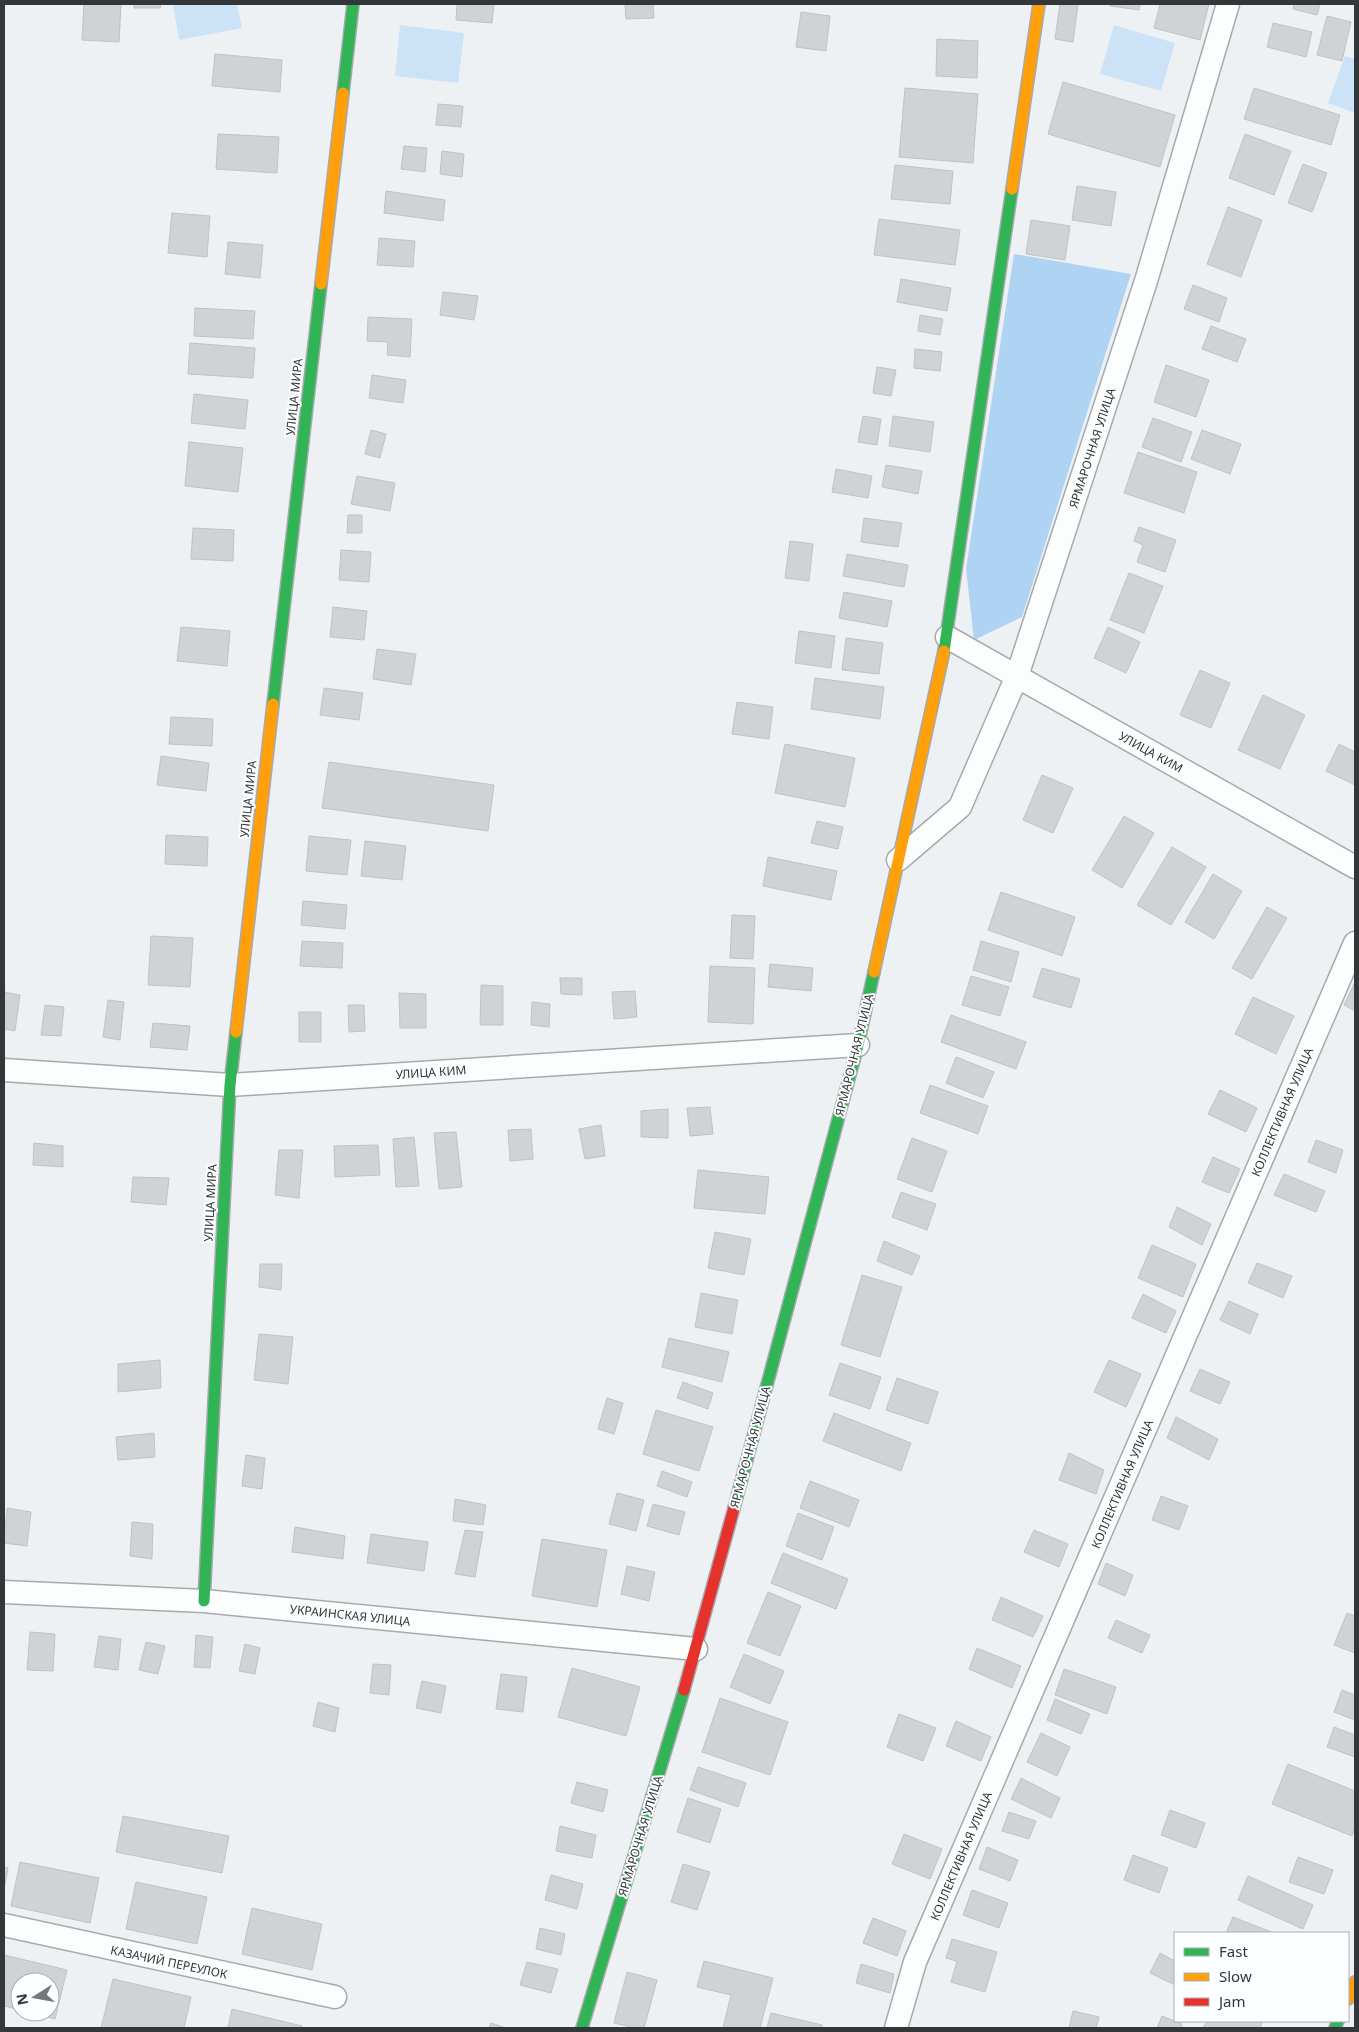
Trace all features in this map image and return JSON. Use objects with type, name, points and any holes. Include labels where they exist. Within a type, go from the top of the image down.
[{"type":"street","name":"УЛИЦА МИРА","points":[[204,1601],[230,1085],[353,4]]},
{"type":"street","name":"ЯРМАРОЧНАЯ УЛИЦА","points":[[582,2028],[696,1649],[858,1045],[947,636],[1039,4]]},
{"type":"street","name":"ЯРМАРОЧНАЯ УЛИЦА","points":[[898,860],[960,807],[1017,676],[1146,281],[1228,4]]},
{"type":"street","name":"УЛИЦА КИМ","points":[[947,636],[1355,867]]},
{"type":"street","name":"КОЛЛЕКТИВНАЯ УЛИЦА","points":[[896,2028],[915,1962],[1355,943]]},
{"type":"street","name":"УЛИЦА КИМ","points":[[4,1070],[230,1085],[858,1045]]},
{"type":"street","name":"УКРАИНСКАЯ УЛИЦА","points":[[4,1592],[204,1601],[696,1649]]},
{"type":"street","name":"КАЗАЧИЙ ПЕРЕУЛОК","points":[[4,1926],[335,1997]]},
{"type":"street","points":[[1349,1997],[1355,1982]]},
{"type":"shaded area","points":[[173,4],[237,4],[242,28],[179,40]]},
{"type":"shaded area","points":[[400,25],[464,33],[458,83],[395,76]]},
{"type":"shaded area","points":[[1114,25],[1175,43],[1161,91],[1100,74]]},
{"type":"shaded area","points":[[1345,56],[1355,59],[1355,113],[1328,103]]},
{"type":"shaded area","points":[[1014,254],[1131,274],[1022,617],[974,640],[966,569]]},
{"type":"building","points":[[84,4],[121,4],[119,42],[82,40]]},
{"type":"building","points":[[134,4],[161,4],[160,8],[134,8]]},
{"type":"building","points":[[457,4],[494,4],[492,23],[456,20]]},
{"type":"building","points":[[625,4],[653,4],[654,18],[626,19]]},
{"type":"building","points":[[1060,4],[1078,4],[1073,42],[1055,39]]},
{"type":"building","points":[[1110,4],[1140,4],[1139,10],[1110,6]]},
{"type":"building","points":[[1160,4],[1209,4],[1200,40],[1154,28]]},
{"type":"building","points":[[1294,4],[1320,4],[1317,15],[1293,9]]},
{"type":"building","points":[[801,12],[830,16],[826,51],[796,47]]},
{"type":"building","points":[[1327,16],[1351,22],[1342,61],[1317,55]]},
{"type":"building","points":[[1273,23],[1312,32],[1306,57],[1267,47]]},
{"type":"building","points":[[937,39],[978,41],[977,78],[936,76]]},
{"type":"building","points":[[215,54],[282,60],[280,92],[212,86]]},
{"type":"building","points":[[1063,82],[1175,115],[1160,167],[1048,134]]},
{"type":"building","points":[[905,88],[978,94],[973,163],[899,157]]},
{"type":"building","points":[[1254,88],[1340,115],[1331,145],[1244,119]]},
{"type":"building","points":[[438,104],[463,106],[461,127],[436,125]]},
{"type":"building","points":[[218,134],[279,137],[277,173],[216,169]]},
{"type":"building","points":[[1245,134],[1291,151],[1274,195],[1229,178]]},
{"type":"building","points":[[404,146],[427,148],[425,172],[401,169]]},
{"type":"building","points":[[442,151],[464,154],[462,177],[440,174]]},
{"type":"building","points":[[1303,164],[1327,173],[1312,212],[1288,203]]},
{"type":"building","points":[[895,165],[953,171],[950,204],[891,199]]},
{"type":"building","points":[[1077,186],[1116,192],[1111,226],[1072,220]]},
{"type":"building","points":[[386,191],[445,200],[443,221],[384,213]]},
{"type":"building","points":[[1228,207],[1262,220],[1241,277],[1207,264]]},
{"type":"building","points":[[172,213],[210,216],[207,257],[168,253]]},
{"type":"building","points":[[879,219],[960,230],[955,265],[874,255]]},
{"type":"building","points":[[1031,220],[1070,226],[1065,260],[1026,254]]},
{"type":"building","points":[[379,238],[415,241],[413,267],[377,265]]},
{"type":"building","points":[[228,242],[263,245],[260,278],[225,274]]},
{"type":"building","points":[[901,279],[951,288],[947,311],[897,302]]},
{"type":"building","points":[[1193,285],[1227,298],[1219,322],[1184,309]]},
{"type":"building","points":[[443,292],[478,296],[474,320],[440,315]]},
{"type":"building","points":[[195,308],[255,311],[253,339],[194,336]]},
{"type":"building","points":[[920,315],[943,319],[940,335],[918,331]]},
{"type":"building","points":[[368,317],[412,319],[410,357],[387,355],[388,342],[367,341]]},
{"type":"building","points":[[1211,326],[1246,339],[1237,362],[1202,349]]},
{"type":"building","points":[[190,343],[255,348],[253,378],[188,374]]},
{"type":"building","points":[[915,349],[942,352],[940,371],[914,368]]},
{"type":"building","points":[[1166,365],[1209,380],[1196,417],[1154,402]]},
{"type":"building","points":[[877,367],[896,370],[891,396],[873,393]]},
{"type":"building","points":[[372,375],[406,380],[403,403],[369,398]]},
{"type":"building","points":[[194,394],[248,400],[245,429],[191,423]]},
{"type":"building","points":[[863,416],[881,419],[877,445],[858,442]]},
{"type":"building","points":[[893,416],[934,422],[930,452],[889,446]]},
{"type":"building","points":[[1153,418],[1192,432],[1181,462],[1142,447]]},
{"type":"building","points":[[371,430],[386,434],[380,458],[365,454]]},
{"type":"building","points":[[1202,430],[1241,444],[1230,474],[1191,459]]},
{"type":"building","points":[[189,442],[243,448],[238,492],[185,486]]},
{"type":"building","points":[[1138,452],[1197,472],[1184,513],[1124,493]]},
{"type":"building","points":[[886,465],[922,471],[918,494],[882,487]]},
{"type":"building","points":[[836,469],[872,476],[868,498],[832,492]]},
{"type":"building","points":[[357,476],[395,483],[390,511],[351,504]]},
{"type":"building","points":[[348,515],[362,515],[362,533],[347,533]]},
{"type":"building","points":[[864,518],[902,523],[898,547],[861,542]]},
{"type":"building","points":[[1139,527],[1176,540],[1165,572],[1137,562],[1143,545],[1134,541]]},
{"type":"building","points":[[193,528],[234,530],[233,561],[191,559]]},
{"type":"building","points":[[790,541],[813,544],[809,581],[785,578]]},
{"type":"building","points":[[341,550],[371,552],[369,582],[339,580]]},
{"type":"building","points":[[847,554],[908,565],[904,587],[843,576]]},
{"type":"building","points":[[1129,573],[1163,586],[1144,633],[1110,620]]},
{"type":"building","points":[[844,592],[892,601],[887,627],[839,618]]},
{"type":"building","points":[[333,607],[367,611],[364,640],[330,637]]},
{"type":"building","points":[[181,627],[230,631],[227,666],[177,661]]},
{"type":"building","points":[[1108,627],[1140,642],[1126,673],[1094,658]]},
{"type":"building","points":[[799,631],[835,636],[831,668],[795,663]]},
{"type":"building","points":[[846,638],[883,643],[879,674],[842,670]]},
{"type":"building","points":[[377,649],[416,654],[411,685],[373,679]]},
{"type":"building","points":[[1200,670],[1230,683],[1211,728],[1180,715]]},
{"type":"building","points":[[815,678],[884,687],[880,719],[811,709]]},
{"type":"building","points":[[324,688],[363,693],[359,720],[320,715]]},
{"type":"building","points":[[1263,695],[1305,715],[1280,769],[1238,750]]},
{"type":"building","points":[[737,702],[773,707],[769,739],[732,734]]},
{"type":"building","points":[[171,717],[213,719],[212,746],[169,744]]},
{"type":"building","points":[[785,744],[855,758],[845,807],[775,793]]},
{"type":"building","points":[[1339,744],[1355,752],[1355,785],[1326,771]]},
{"type":"building","points":[[161,756],[209,763],[206,791],[157,785]]},
{"type":"building","points":[[329,762],[494,785],[488,831],[322,808]]},
{"type":"building","points":[[1042,775],[1073,788],[1053,833],[1023,820]]},
{"type":"building","points":[[1124,816],[1154,833],[1122,888],[1092,870]]},
{"type":"building","points":[[817,821],[843,827],[838,849],[811,843]]},
{"type":"building","points":[[166,835],[208,837],[207,866],[165,864]]},
{"type":"building","points":[[309,836],[351,840],[347,875],[306,871]]},
{"type":"building","points":[[365,841],[406,846],[402,880],[361,876]]},
{"type":"building","points":[[1172,847],[1206,867],[1171,925],[1137,905]]},
{"type":"building","points":[[768,857],[837,871],[831,900],[763,886]]},
{"type":"building","points":[[1213,874],[1242,891],[1214,939],[1185,922]]},
{"type":"building","points":[[1001,892],[1075,917],[1062,956],[988,930]]},
{"type":"building","points":[[303,901],[347,905],[345,929],[301,925]]},
{"type":"building","points":[[1267,907],[1287,918],[1252,979],[1232,968]]},
{"type":"building","points":[[732,915],[755,916],[753,959],[730,958]]},
{"type":"building","points":[[151,936],[193,938],[190,987],[148,985]]},
{"type":"building","points":[[302,941],[343,943],[342,968],[300,966]]},
{"type":"building","points":[[981,941],[1019,952],[1011,982],[973,970]]},
{"type":"building","points":[[770,964],[813,968],[811,991],[768,987]]},
{"type":"building","points":[[710,966],[755,968],[753,1024],[708,1022]]},
{"type":"building","points":[[1042,968],[1080,979],[1071,1008],[1033,997]]},
{"type":"building","points":[[971,976],[1009,987],[1000,1016],[962,1005]]},
{"type":"building","points":[[560,978],[582,978],[582,995],[561,994]]},
{"type":"building","points":[[1355,982],[1355,1011],[1344,1005]]},
{"type":"building","points":[[481,985],[503,986],[503,1025],[480,1025]]},
{"type":"building","points":[[635,991],[637,1017],[614,1019],[612,992]]},
{"type":"building","points":[[4,992],[20,995],[15,1031],[4,1029]]},
{"type":"building","points":[[399,993],[426,994],[426,1028],[400,1028]]},
{"type":"building","points":[[1253,997],[1294,1016],[1276,1054],[1235,1034]]},
{"type":"building","points":[[108,1000],[124,1002],[120,1040],[103,1037]]},
{"type":"building","points":[[532,1002],[550,1004],[549,1027],[531,1025]]},
{"type":"building","points":[[45,1005],[64,1007],[61,1036],[41,1035]]},
{"type":"building","points":[[348,1005],[364,1005],[365,1031],[349,1032]]},
{"type":"building","points":[[299,1012],[321,1012],[321,1042],[299,1042]]},
{"type":"building","points":[[951,1015],[1026,1042],[1016,1069],[941,1042]]},
{"type":"building","points":[[153,1023],[190,1026],[187,1050],[150,1047]]},
{"type":"building","points":[[956,1057],[994,1072],[983,1098],[946,1083]]},
{"type":"building","points":[[930,1085],[988,1106],[978,1134],[920,1113]]},
{"type":"building","points":[[1220,1090],[1257,1108],[1246,1132],[1208,1114]]},
{"type":"building","points":[[710,1107],[713,1134],[690,1136],[687,1108]]},
{"type":"building","points":[[668,1109],[668,1138],[641,1137],[641,1111]]},
{"type":"building","points":[[601,1125],[605,1156],[585,1159],[579,1129]]},
{"type":"building","points":[[531,1129],[533,1159],[510,1161],[508,1130]]},
{"type":"building","points":[[456,1132],[462,1187],[439,1189],[434,1133]]},
{"type":"building","points":[[414,1137],[419,1186],[396,1187],[393,1139]]},
{"type":"building","points":[[912,1138],[947,1151],[932,1192],[897,1179]]},
{"type":"building","points":[[1316,1140],[1343,1150],[1336,1173],[1308,1162]]},
{"type":"building","points":[[34,1143],[63,1146],[63,1167],[33,1165]]},
{"type":"building","points":[[378,1145],[380,1175],[335,1177],[334,1146]]},
{"type":"building","points":[[279,1150],[303,1150],[299,1198],[275,1195]]},
{"type":"building","points":[[1213,1157],[1240,1169],[1229,1193],[1202,1182]]},
{"type":"building","points":[[698,1170],[769,1177],[765,1214],[694,1208]]},
{"type":"building","points":[[1284,1174],[1325,1191],[1316,1212],[1274,1195]]},
{"type":"building","points":[[133,1177],[169,1178],[166,1205],[131,1202]]},
{"type":"building","points":[[901,1192],[936,1204],[927,1230],[892,1217]]},
{"type":"building","points":[[1177,1207],[1211,1224],[1202,1245],[1169,1227]]},
{"type":"building","points":[[715,1232],[751,1239],[744,1275],[708,1268]]},
{"type":"building","points":[[884,1241],[920,1256],[912,1275],[877,1261]]},
{"type":"building","points":[[1152,1245],[1196,1264],[1183,1297],[1138,1278]]},
{"type":"building","points":[[1257,1263],[1292,1276],[1283,1298],[1248,1283]]},
{"type":"building","points":[[260,1264],[282,1264],[281,1290],[259,1287]]},
{"type":"building","points":[[862,1275],[902,1287],[880,1357],[841,1345]]},
{"type":"building","points":[[701,1293],[738,1300],[732,1334],[695,1327]]},
{"type":"building","points":[[1143,1294],[1176,1311],[1166,1333],[1132,1318]]},
{"type":"building","points":[[1229,1301],[1258,1314],[1250,1334],[1220,1320]]},
{"type":"building","points":[[259,1334],[293,1337],[288,1384],[254,1380]]},
{"type":"building","points":[[669,1338],[729,1352],[722,1382],[662,1367]]},
{"type":"building","points":[[160,1360],[161,1388],[118,1392],[118,1364]]},
{"type":"building","points":[[1109,1360],[1141,1374],[1126,1407],[1094,1392]]},
{"type":"building","points":[[840,1363],[881,1377],[870,1409],[829,1395]]},
{"type":"building","points":[[1200,1369],[1230,1382],[1220,1404],[1190,1391]]},
{"type":"building","points":[[897,1378],[938,1392],[928,1424],[886,1410]]},
{"type":"building","points":[[683,1382],[713,1393],[708,1409],[677,1398]]},
{"type":"building","points":[[607,1398],[623,1403],[614,1434],[598,1429]]},
{"type":"building","points":[[656,1410],[713,1427],[699,1471],[643,1454]]},
{"type":"building","points":[[834,1413],[911,1443],[901,1471],[823,1441]]},
{"type":"building","points":[[1176,1417],[1218,1439],[1209,1460],[1167,1438]]},
{"type":"building","points":[[154,1433],[155,1457],[118,1460],[116,1437]]},
{"type":"building","points":[[1069,1453],[1104,1470],[1096,1494],[1059,1480]]},
{"type":"building","points":[[246,1455],[265,1458],[262,1489],[242,1486]]},
{"type":"building","points":[[662,1471],[692,1482],[687,1497],[657,1486]]},
{"type":"building","points":[[810,1481],[859,1500],[849,1527],[800,1508]]},
{"type":"building","points":[[617,1493],[644,1500],[636,1531],[609,1524]]},
{"type":"building","points":[[1161,1496],[1188,1506],[1179,1530],[1152,1520]]},
{"type":"building","points":[[455,1499],[486,1505],[483,1525],[453,1521]]},
{"type":"building","points":[[653,1504],[685,1512],[679,1535],[647,1526]]},
{"type":"building","points":[[7,1508],[31,1512],[27,1546],[4,1543]]},
{"type":"building","points":[[798,1513],[834,1527],[822,1560],[786,1546]]},
{"type":"building","points":[[132,1522],[153,1524],[152,1559],[130,1556]]},
{"type":"building","points":[[295,1527],[345,1536],[343,1559],[292,1552]]},
{"type":"building","points":[[465,1530],[483,1532],[475,1577],[455,1574]]},
{"type":"building","points":[[1034,1530],[1068,1544],[1059,1567],[1024,1552]]},
{"type":"building","points":[[371,1534],[428,1542],[424,1571],[367,1563]]},
{"type":"building","points":[[542,1539],[607,1550],[597,1607],[532,1596]]},
{"type":"building","points":[[783,1553],[848,1579],[836,1609],[771,1583]]},
{"type":"building","points":[[1106,1563],[1133,1575],[1125,1596],[1098,1584]]},
{"type":"building","points":[[627,1566],[655,1572],[649,1601],[621,1594]]},
{"type":"building","points":[[768,1592],[801,1606],[780,1656],[747,1643]]},
{"type":"building","points":[[1001,1597],[1043,1616],[1033,1637],[992,1620]]},
{"type":"building","points":[[1347,1613],[1355,1616],[1355,1653],[1334,1645]]},
{"type":"building","points":[[1116,1620],[1150,1635],[1142,1653],[1108,1638]]},
{"type":"building","points":[[30,1632],[55,1634],[53,1671],[27,1670]]},
{"type":"building","points":[[196,1635],[213,1637],[210,1668],[194,1667]]},
{"type":"building","points":[[99,1636],[121,1639],[118,1670],[94,1667]]},
{"type":"building","points":[[146,1642],[165,1646],[158,1674],[139,1670]]},
{"type":"building","points":[[245,1644],[260,1648],[255,1674],[239,1671]]},
{"type":"building","points":[[977,1648],[1021,1666],[1012,1688],[969,1669]]},
{"type":"building","points":[[744,1654],[784,1671],[770,1704],[730,1687]]},
{"type":"building","points":[[373,1664],[391,1665],[389,1695],[370,1693]]},
{"type":"building","points":[[572,1668],[640,1687],[626,1736],[558,1717]]},
{"type":"building","points":[[1064,1669],[1116,1687],[1107,1714],[1055,1695]]},
{"type":"building","points":[[501,1674],[527,1677],[523,1712],[496,1709]]},
{"type":"building","points":[[422,1681],[446,1686],[441,1713],[416,1708]]},
{"type":"building","points":[[1342,1690],[1355,1695],[1355,1720],[1334,1712]]},
{"type":"building","points":[[720,1698],[788,1722],[770,1775],[702,1752]]},
{"type":"building","points":[[1055,1699],[1090,1714],[1081,1734],[1047,1720]]},
{"type":"building","points":[[318,1702],[339,1708],[335,1732],[313,1726]]},
{"type":"building","points":[[899,1714],[936,1728],[923,1761],[887,1747]]},
{"type":"building","points":[[956,1721],[991,1737],[981,1761],[946,1746]]},
{"type":"building","points":[[1334,1727],[1355,1735],[1355,1757],[1327,1747]]},
{"type":"building","points":[[1041,1733],[1070,1747],[1057,1776],[1027,1762]]},
{"type":"building","points":[[1288,1764],[1355,1791],[1355,1827],[1352,1836],[1272,1804]]},
{"type":"building","points":[[698,1767],[746,1783],[738,1807],[690,1790]]},
{"type":"building","points":[[1021,1778],[1060,1798],[1051,1818],[1011,1799]]},
{"type":"building","points":[[577,1782],[608,1790],[603,1812],[571,1803]]},
{"type":"building","points":[[688,1798],[721,1809],[710,1843],[677,1832]]},
{"type":"building","points":[[1170,1810],[1205,1823],[1196,1848],[1161,1835]]},
{"type":"building","points":[[1009,1812],[1036,1821],[1029,1839],[1002,1831]]},
{"type":"building","points":[[123,1816],[229,1836],[222,1873],[116,1852]]},
{"type":"building","points":[[560,1826],[596,1835],[592,1858],[556,1851]]},
{"type":"building","points":[[904,1834],[942,1849],[930,1879],[892,1864]]},
{"type":"building","points":[[987,1847],[1018,1860],[1010,1881],[979,1869]]},
{"type":"building","points":[[1133,1855],[1168,1868],[1159,1893],[1124,1880]]},
{"type":"building","points":[[1298,1857],[1333,1870],[1324,1894],[1289,1882]]},
{"type":"building","points":[[20,1862],[99,1878],[90,1923],[11,1906]]},
{"type":"building","points":[[683,1864],[710,1872],[697,1910],[671,1902]]},
{"type":"building","points":[[4,1867],[8,1868],[4,1890]]},
{"type":"building","points":[[551,1875],[583,1884],[577,1909],[545,1900]]},
{"type":"building","points":[[1248,1876],[1313,1905],[1303,1929],[1238,1900]]},
{"type":"building","points":[[136,1882],[207,1897],[197,1944],[126,1929]]},
{"type":"building","points":[[972,1890],[1008,1903],[999,1928],[963,1915]]},
{"type":"building","points":[[252,1908],[322,1924],[312,1970],[242,1954]]},
{"type":"building","points":[[1233,1917],[1271,1932],[1226,1932]]},
{"type":"building","points":[[873,1918],[906,1931],[897,1956],[863,1943]]},
{"type":"building","points":[[540,1928],[565,1934],[561,1955],[536,1949]]},
{"type":"building","points":[[952,1939],[997,1952],[985,1992],[951,1982],[957,1961],[946,1958]]},
{"type":"building","points":[[1160,1953],[1174,1960],[1174,1985],[1150,1973]]},
{"type":"building","points":[[4,1955],[67,1970],[60,1999],[60,1972],[10,1972],[10,2008],[4,2006]]},
{"type":"building","points":[[704,1961],[773,1978],[760,2028],[723,2028],[731,1995],[697,1987]]},
{"type":"building","points":[[527,1962],[558,1969],[551,1993],[520,1985]]},
{"type":"building","points":[[861,1964],[894,1974],[890,1993],[856,1983]]},
{"type":"building","points":[[627,1972],[657,1980],[644,2028],[614,2023]]},
{"type":"building","points":[[113,1979],[191,1997],[184,2028],[101,2028]]},
{"type":"building","points":[[232,2009],[302,2026],[301,2028],[228,2028]]},
{"type":"building","points":[[1073,2011],[1099,2017],[1096,2028],[1069,2028]]},
{"type":"building","points":[[771,2013],[822,2025],[822,2028],[767,2028]]},
{"type":"building","points":[[1162,2016],[1182,2024],[1181,2028],[1157,2028]]},
{"type":"building","points":[[1206,2022],[1263,2022],[1260,2028],[1203,2028]]},
{"type":"building","points":[[491,2023],[506,2028],[489,2028]]},
{"type":"traffic: fast","points":[[343,93],[353,4]]},
{"type":"traffic: fast","points":[[944,651],[1012,189]]},
{"type":"traffic: fast","points":[[273,704],[321,284]]},
{"type":"traffic: fast","points":[[734,1508],[858,1045],[874,972]]},
{"type":"traffic: fast","points":[[204,1601],[230,1085],[236,1032]]},
{"type":"traffic: fast","points":[[582,2028],[684,1690]]},
{"type":"traffic: fast","points":[[1335,2028],[1338,2022]]},
{"type":"traffic: slow","points":[[1012,189],[1039,4]]},
{"type":"traffic: slow","points":[[321,284],[343,93]]},
{"type":"traffic: slow","points":[[874,972],[944,651]]},
{"type":"traffic: slow","points":[[236,1032],[273,704]]},
{"type":"traffic: slow","points":[[1349,1997],[1355,1982]]},
{"type":"traffic: jam","points":[[684,1690],[734,1508]]}]
